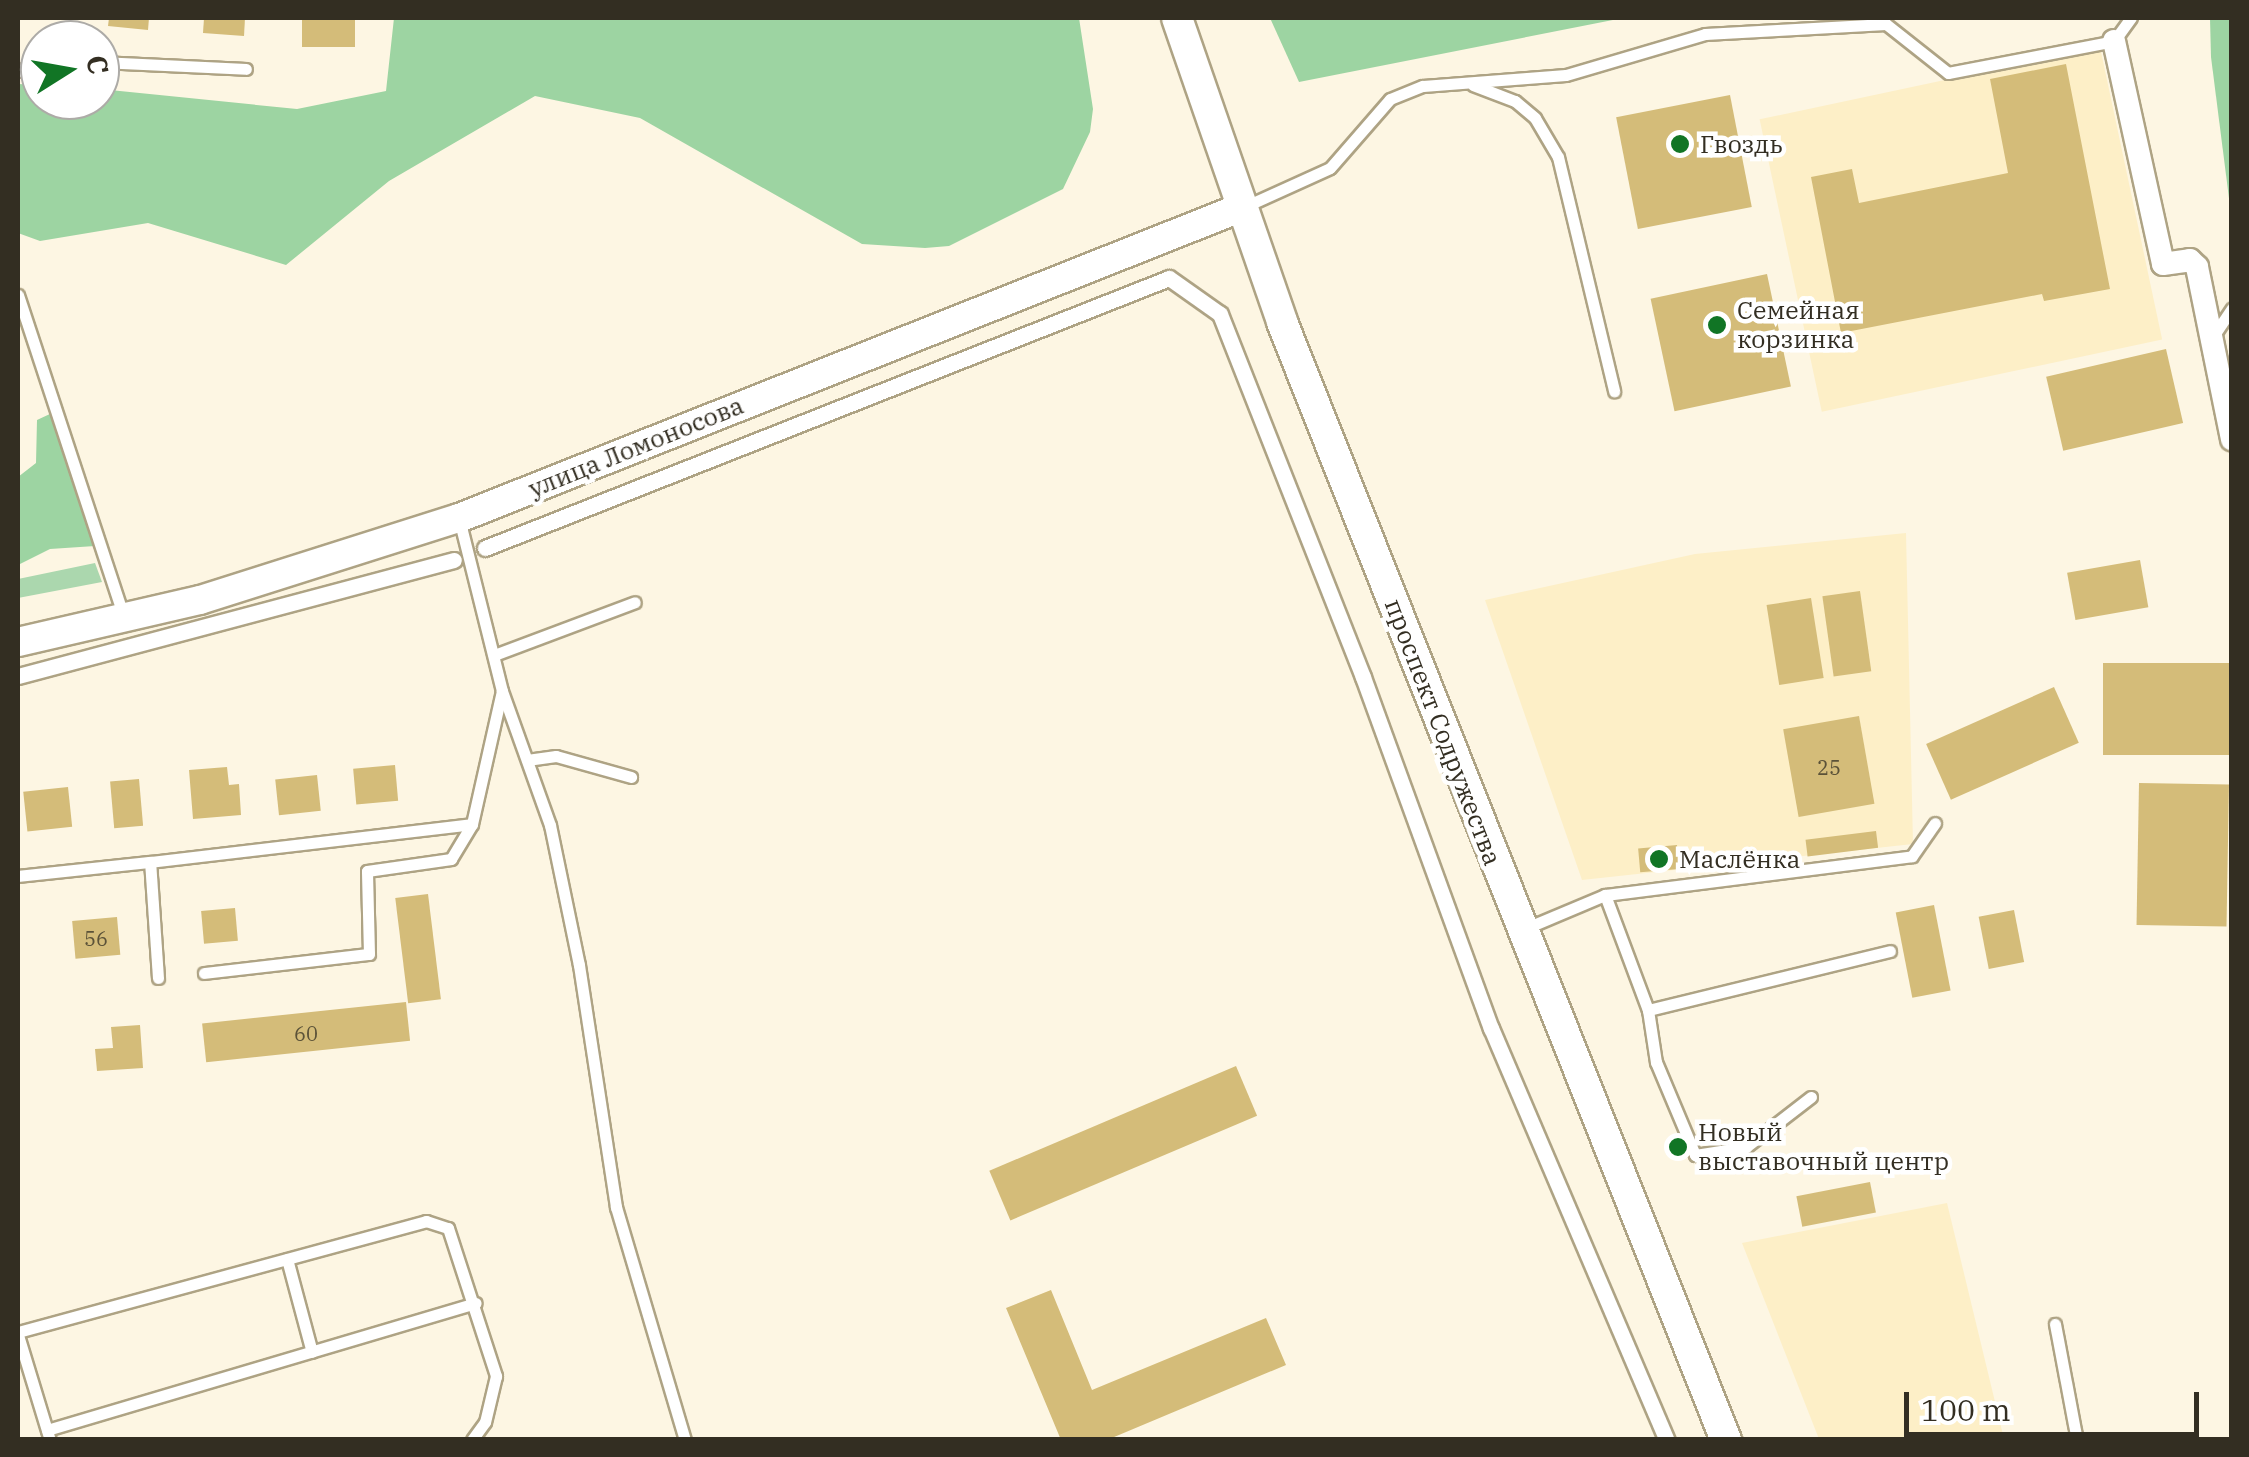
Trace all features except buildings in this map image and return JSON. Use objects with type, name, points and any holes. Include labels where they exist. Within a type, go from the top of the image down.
[{"type":"main road","name":"проспект Содружества","points":[[1177,18],[1240,208],[1520,931],[1726,1440]]},
{"type":"street","points":[[2114,41],[2163,264],[2190,260],[2197,267],[2232,439]]},
{"type":"street","name":"улица Ломоносова","points":[[18,642],[124,619],[458,518],[1240,208]]},
{"type":"street","points":[[484,548],[1169,278],[1220,314],[1363,677],[1491,1028],[1668,1440]]},
{"type":"street","points":[[18,676],[454,560]]},
{"type":"lane","points":[[1240,208],[1330,168],[1390,99],[1454,80],[1566,75],[1706,34],[1886,24],[1948,73],[2114,41],[2130,18]]},
{"type":"lane","points":[[120,63],[246,68]]},
{"type":"lane","points":[[1454,80],[1515,100],[1535,118],[1558,157],[1614,391]]},
{"type":"lane","points":[[18,295],[124,619]]},
{"type":"lane","points":[[2211,338],[2232,308]]},
{"type":"lane","points":[[458,518],[497,654],[502,691],[568,901],[616,1207],[685,1440]]},
{"type":"lane","points":[[497,654],[635,602]]},
{"type":"lane","points":[[204,973],[368,954],[368,871],[452,859],[472,824],[502,691]]},
{"type":"lane","points":[[526,760],[556,756],[632,777]]},
{"type":"lane","points":[[1520,931],[1605,895],[1912,856],[1936,823]]},
{"type":"lane","points":[[18,876],[472,824]]},
{"type":"lane","points":[[150,862],[158,978]]},
{"type":"lane","points":[[1605,895],[1648,1010],[1656,1062],[1695,1155],[1746,1147],[1812,1097]]},
{"type":"lane","points":[[1648,1010],[1890,951]]},
{"type":"lane","points":[[472,1440],[486,1422],[496,1376],[476,1303],[448,1228],[426,1221],[18,1334],[48,1435],[476,1303]]},
{"type":"lane","points":[[287,1259],[312,1352]]},
{"type":"lane","points":[[2055,1324],[2077,1440]]},
{"type":"shaded area","points":[[2100,47],[2162,339],[1822,412],[1760,119]]},
{"type":"shaded area","points":[[1906,533],[1913,844],[1582,880],[1485,600],[1695,554]]},
{"type":"shaded area","points":[[1947,1203],[2004,1439],[1819,1439],[1742,1243]]},
{"type":"green space","points":[[394,18],[1079,18],[1093,109],[1090,132],[1063,189],[949,246],[862,244],[640,118],[535,96],[389,181],[286,265],[148,223],[40,241],[18,233],[18,84],[20,120],[120,120],[120,91],[297,109],[386,91]]},
{"type":"green space","points":[[1270,18],[1623,18],[1299,82]]},
{"type":"green space","points":[[2210,18],[2231,18],[2231,214],[2211,57]]},
{"type":"green space","points":[[52,413],[95,546],[50,549],[18,565],[18,477],[36,463],[37,420]]},
{"type":"green space","points":[[95,563],[102,582],[18,598],[18,579]]},
{"type":"place","name":"Гвоздь","points":[[1680,144]]},
{"type":"place","name":"Семейная корзинка","points":[[1717,325]]},
{"type":"place","name":"Маслёнка","points":[[1659,859]]},
{"type":"place","name":"Новый выставочный центр","points":[[1678,1147]]}]
